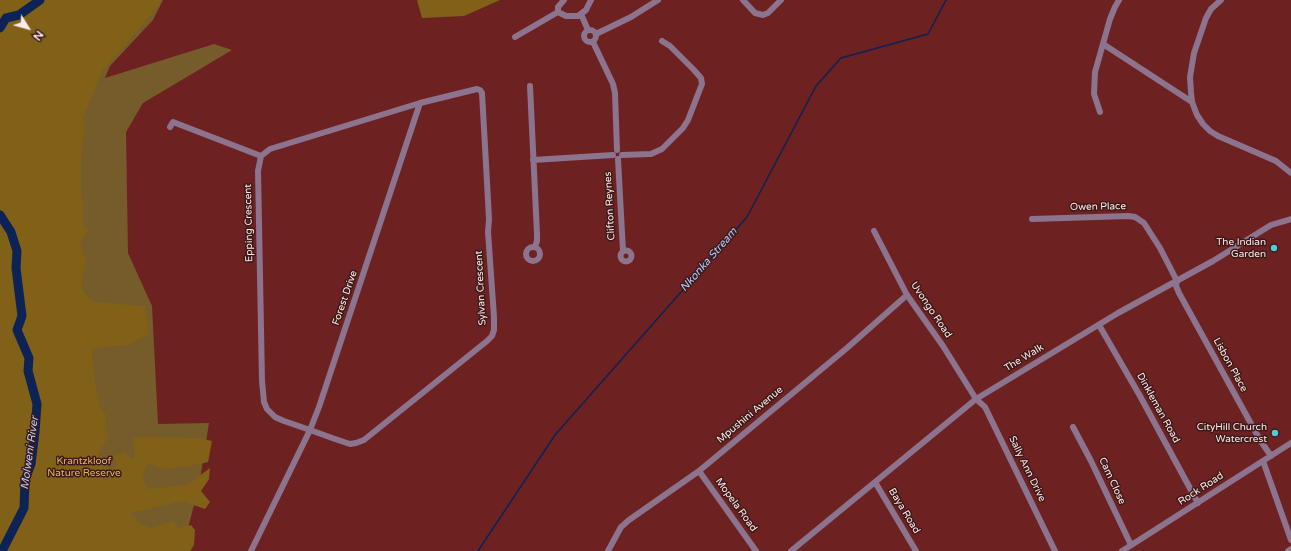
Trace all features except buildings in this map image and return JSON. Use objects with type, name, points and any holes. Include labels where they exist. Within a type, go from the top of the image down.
[{"type":"street","points":[[515,37],[558,12],[558,8],[564,0]]},
{"type":"street","points":[[558,12],[566,16],[581,14],[586,10],[591,0]]},
{"type":"street","points":[[596,34],[631,17],[658,0]]},
{"type":"street","points":[[743,0],[755,13],[763,15],[781,0]]},
{"type":"street","points":[[1100,112],[1094,94],[1095,72],[1115,6],[1119,0]]},
{"type":"street","points":[[1221,0],[1211,9],[1206,18],[1196,46],[1190,78],[1192,102],[1197,115],[1203,124],[1218,136],[1276,160],[1291,172]]},
{"type":"street","points":[[581,14],[588,30]]},
{"type":"street","points":[[588,30],[594,31],[596,34]]},
{"type":"street","points":[[588,30],[585,33],[585,40],[588,42],[593,42],[596,38],[596,34]]},
{"type":"street","points":[[533,160],[651,154],[662,149],[683,128],[688,120],[702,81],[701,78],[670,46],[662,41]]},
{"type":"street","name":"Clifton Reynes","points":[[593,42],[613,84],[615,92],[623,251]]},
{"type":"street","points":[[1103,44],[1192,102]]},
{"type":"street","points":[[530,86],[537,234],[535,247]]},
{"type":"street","name":"Sylvan Crescent","points":[[310,430],[350,444],[360,442],[482,346],[492,336],[494,330],[494,317],[488,232],[489,220],[482,100],[480,90],[477,89],[420,103]]},
{"type":"street","points":[[170,127],[173,122],[261,156],[270,148],[420,103]]},
{"type":"street","name":"Forest Drive","points":[[251,551],[310,430],[357,296],[420,103]]},
{"type":"street","name":"Epping Crescent","points":[[261,156],[258,171],[262,396],[266,409],[275,417],[310,430]]},
{"type":"street","name":"Owen Place","points":[[1032,219],[1122,216],[1135,218],[1147,226],[1177,281]]},
{"type":"street","name":"The Walk","points":[[791,551],[976,399],[1099,325],[1213,261],[1271,225],[1291,219]]},
{"type":"street","name":"Uvongo Road","points":[[874,231],[907,295],[943,346],[976,399]]},
{"type":"street","name":"Lisbon Place","points":[[1177,281],[1176,286],[1179,293],[1256,433],[1271,456]]},
{"type":"street","name":"Mpushini Avenue","points":[[608,551],[621,527],[629,520],[699,471],[848,348],[907,295]]},
{"type":"street","name":"Dinkleman Road","points":[[1099,325],[1140,396],[1198,503]]},
{"type":"street","name":"Sally Ann Drive","points":[[976,399],[985,407],[1056,551]]},
{"type":"street","name":"Cam Close","points":[[1073,427],[1131,545]]},
{"type":"street","name":"Rock Road","points":[[1122,551],[1291,443]]},
{"type":"street","points":[[1263,462],[1291,540]]},
{"type":"street","name":"Mopela Road","points":[[699,471],[756,551]]},
{"type":"street","name":"Baya Road","points":[[875,482],[916,551]]},
{"type":"green space","name":"Krantzkloof Nature Reserve","points":[[0,0],[163,0],[153,20],[110,66],[105,78],[214,44],[232,50],[143,103],[126,132],[128,253],[152,306],[158,424],[209,423],[199,486],[182,551],[0,551]]},
{"type":"green space","name":"Krantzkloof Nature Reserve","points":[[0,0],[162,0],[149,18],[102,71],[83,118],[85,129],[81,154],[81,199],[84,203],[83,226],[89,231],[80,242],[86,259],[81,288],[94,302],[145,306],[149,334],[128,345],[95,348],[92,351],[95,383],[101,410],[106,414],[105,428],[109,436],[98,454],[107,469],[117,466],[113,456],[125,452],[131,459],[135,456],[133,437],[199,438],[212,441],[208,462],[190,466],[162,469],[148,463],[142,476],[148,489],[171,487],[187,485],[210,468],[209,479],[201,491],[210,502],[205,509],[182,501],[131,513],[139,523],[150,528],[173,521],[179,528],[191,525],[195,530],[194,545],[190,551],[0,551]]},
{"type":"green space","points":[[417,0],[500,0],[464,16],[422,18]]},
{"type":"waterway","name":"Molweni River","points":[[0,28],[6,18],[19,15],[40,0]]},
{"type":"waterway","name":"Nkonka Stream","points":[[478,551],[555,435],[747,217],[816,86],[841,58],[928,34],[946,0]]},
{"type":"waterway","name":"Molweni River","points":[[0,215],[11,232],[17,251],[16,268],[22,316],[17,330],[29,358],[28,371],[37,404],[31,464],[25,480],[24,508],[2,551]]},
{"type":"place","name":"The Indian Garden","points":[[1274,248]]},
{"type":"place","name":"CityHill Church Watercrest","points":[[1275,433]]}]
